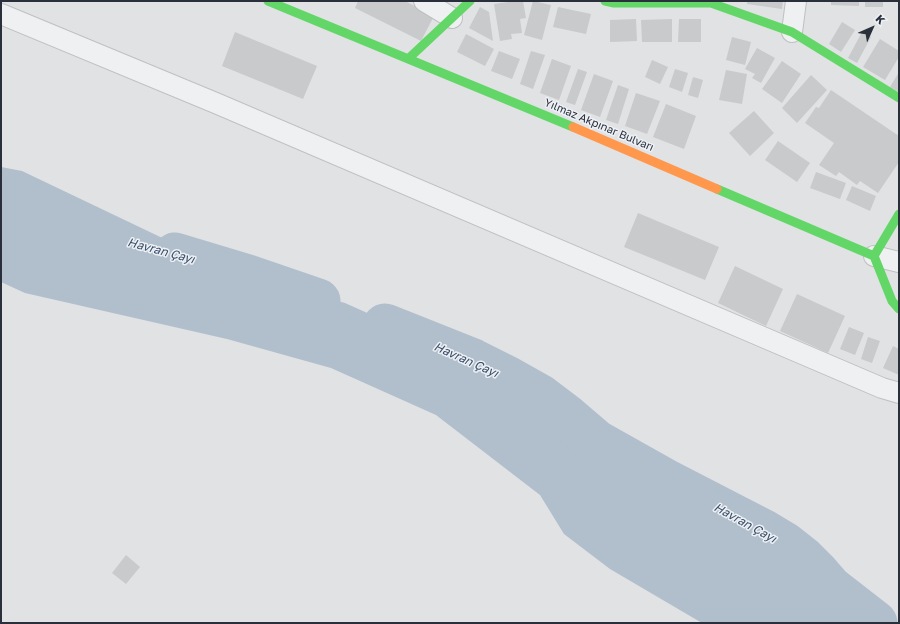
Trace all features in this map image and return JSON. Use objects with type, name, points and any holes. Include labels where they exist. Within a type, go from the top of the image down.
[{"type":"main road","name":"Yılmaz Akpınar Bulvarı","points":[[268,1],[602,139],[874,256]]},
{"type":"main road","points":[[408,59],[470,1]]},
{"type":"main road","points":[[605,1],[614,3],[711,3],[792,32],[899,98]]},
{"type":"main road","points":[[899,214],[874,256],[892,301],[899,309]]},
{"type":"street","points":[[424,1],[452,18]]},
{"type":"street","points":[[792,32],[796,1]]},
{"type":"street","points":[[1,14],[218,104],[882,388],[899,393]]},
{"type":"street","points":[[874,256],[899,262]]},
{"type":"water","points":[[1,167],[22,171],[242,276],[345,303],[432,342],[503,391],[675,470],[787,560],[854,623],[702,623],[610,569],[564,534],[540,495],[436,415],[331,368],[227,339],[25,293],[1,282]]},
{"type":"building","points":[[358,1],[405,1],[434,16],[421,41],[355,8]]},
{"type":"building","points":[[523,1],[526,18],[520,19],[522,33],[511,34],[512,39],[500,41],[494,4]]},
{"type":"building","points":[[533,1],[551,5],[542,40],[524,35]]},
{"type":"building","points":[[747,1],[783,1],[782,9],[747,4]]},
{"type":"building","points":[[831,1],[859,1],[859,6],[831,5]]},
{"type":"building","points":[[865,1],[883,1],[883,7],[865,7]]},
{"type":"building","points":[[480,7],[489,12],[493,41],[469,28]]},
{"type":"building","points":[[558,7],[591,14],[586,34],[553,27]]},
{"type":"building","points":[[636,19],[637,41],[610,42],[610,20]]},
{"type":"building","points":[[672,19],[672,42],[642,42],[641,20]]},
{"type":"building","points":[[679,19],[701,19],[701,42],[678,42]]},
{"type":"building","points":[[842,22],[855,30],[841,52],[829,44]]},
{"type":"building","points":[[235,32],[317,66],[303,99],[222,66]]},
{"type":"building","points":[[862,32],[871,37],[857,63],[848,58]]},
{"type":"building","points":[[466,34],[494,49],[485,66],[457,52]]},
{"type":"building","points":[[732,37],[751,42],[745,65],[726,60]]},
{"type":"building","points":[[880,39],[899,51],[899,57],[885,80],[863,67]]},
{"type":"building","points":[[757,48],[775,58],[761,83],[752,78],[755,74],[745,69]]},
{"type":"building","points":[[499,51],[520,59],[512,79],[491,71]]},
{"type":"building","points":[[531,51],[545,55],[533,89],[520,84]]},
{"type":"building","points":[[552,59],[571,66],[559,100],[540,93]]},
{"type":"building","points":[[652,60],[668,67],[660,84],[645,77]]},
{"type":"building","points":[[782,61],[801,74],[782,103],[762,89]]},
{"type":"building","points":[[578,69],[587,72],[575,105],[566,102]]},
{"type":"building","points":[[675,69],[688,73],[682,92],[669,87]]},
{"type":"building","points":[[726,70],[747,74],[742,104],[719,100]]},
{"type":"building","points":[[899,72],[899,92],[890,87]]},
{"type":"building","points":[[594,74],[613,81],[600,117],[581,110]]},
{"type":"building","points":[[811,75],[827,90],[797,123],[782,108]]},
{"type":"building","points":[[693,77],[703,80],[698,98],[688,95]]},
{"type":"building","points":[[618,85],[629,89],[618,124],[606,120]]},
{"type":"building","points":[[831,90],[899,136],[899,162],[878,193],[860,181],[857,185],[839,172],[836,176],[819,165],[834,143],[805,123],[816,107],[819,108]]},
{"type":"building","points":[[636,93],[660,101],[647,134],[625,126]]},
{"type":"building","points":[[666,104],[696,116],[684,149],[653,137]]},
{"type":"building","points":[[754,111],[774,133],[750,156],[729,133]]},
{"type":"building","points":[[778,141],[810,163],[797,182],[765,160]]},
{"type":"building","points":[[816,172],[846,183],[840,199],[810,188]]},
{"type":"building","points":[[852,186],[876,196],[870,211],[846,200]]},
{"type":"building","points":[[638,213],[719,247],[705,280],[624,247]]},
{"type":"building","points":[[735,266],[783,289],[766,326],[718,303]]},
{"type":"building","points":[[797,294],[845,316],[828,353],[780,331]]},
{"type":"building","points":[[849,327],[864,333],[855,355],[840,349]]},
{"type":"building","points":[[868,337],[880,341],[872,363],[861,359]]},
{"type":"building","points":[[893,346],[899,349],[899,375],[883,368]]},
{"type":"building","points":[[126,555],[140,567],[126,584],[112,573]]},
{"type":"waterway","name":"Havran Çayı","points":[[175,255],[248,277],[318,301]]},
{"type":"waterway","name":"Havran Çayı","points":[[385,326],[473,361],[507,378],[539,396],[596,442],[669,483],[764,532],[784,544],[803,559],[830,588],[875,623]]},
{"type":"traffic: fast","points":[[268,1],[573,127]]},
{"type":"traffic: fast","points":[[408,59],[470,1]]},
{"type":"traffic: fast","points":[[605,1],[614,3],[711,3],[792,32],[899,98]]},
{"type":"traffic: fast","points":[[717,189],[874,256],[899,214]]},
{"type":"traffic: fast","points":[[874,256],[892,301],[899,309]]},
{"type":"traffic: slow","points":[[573,127],[717,189]]}]
